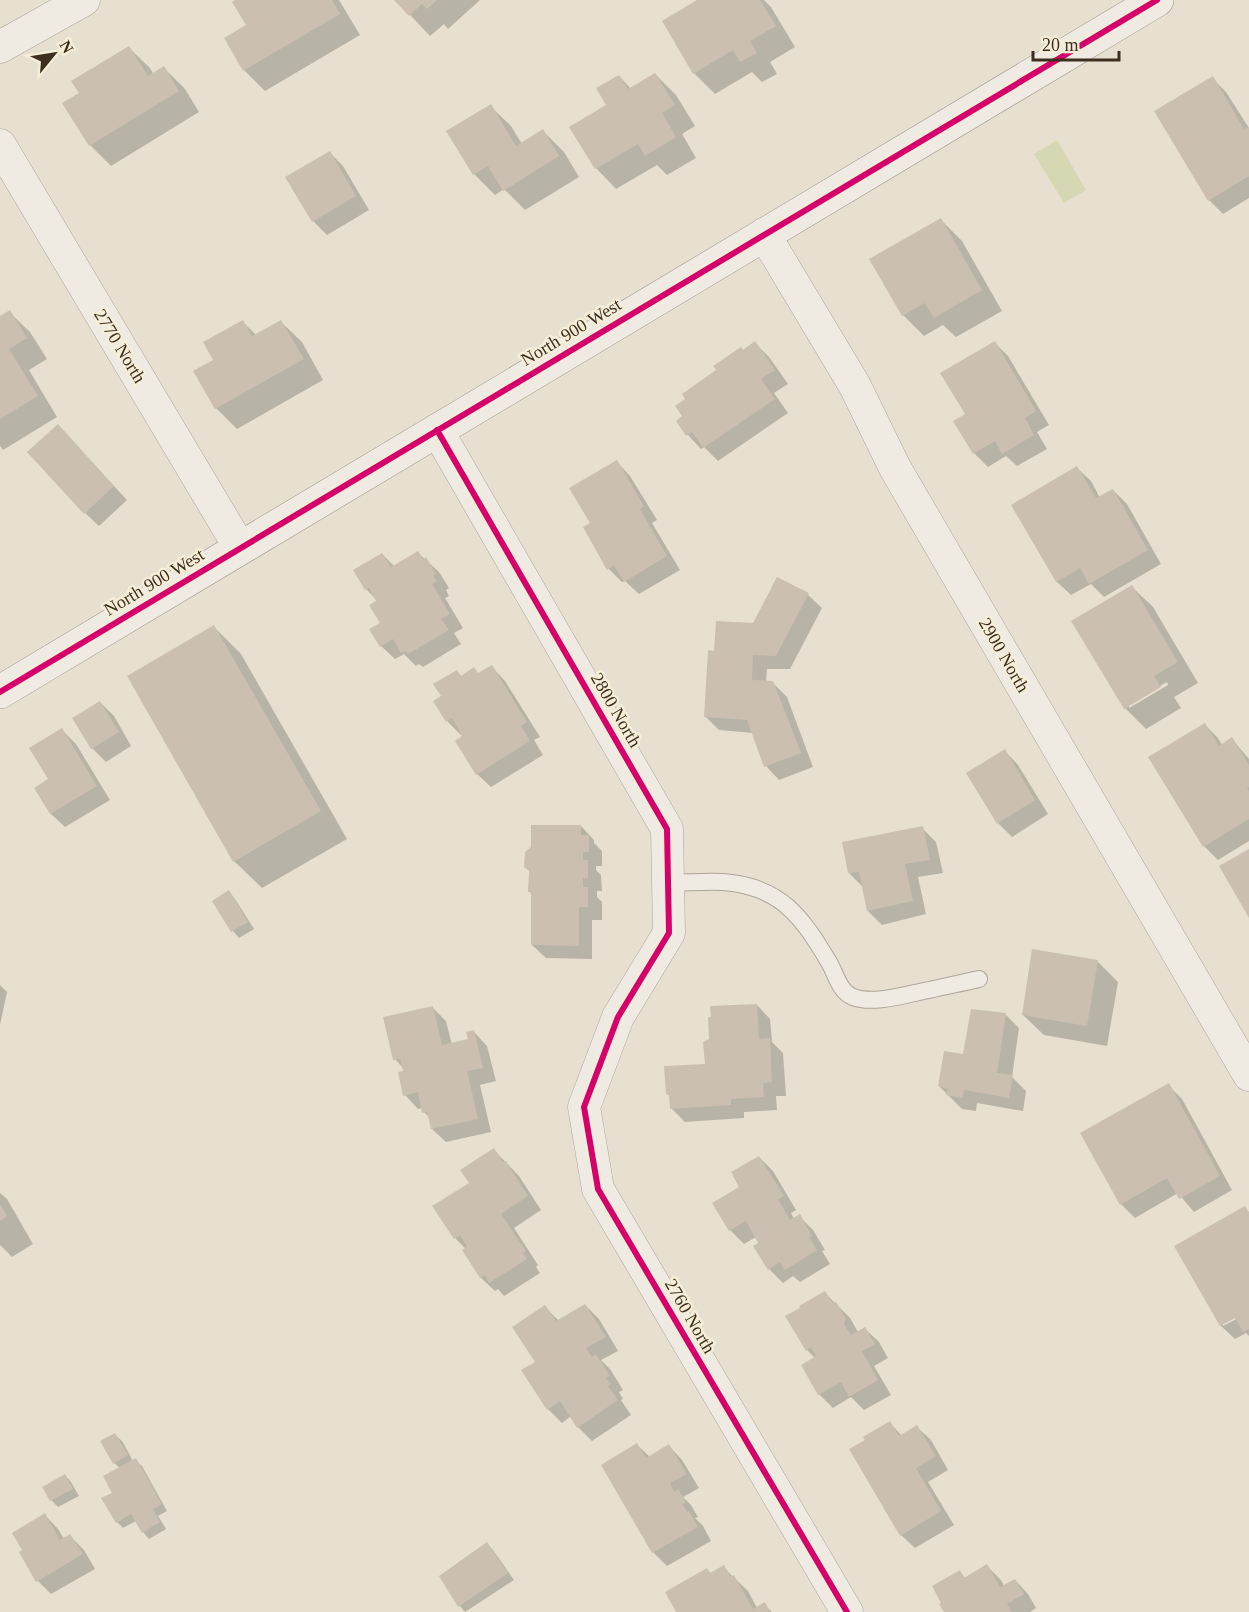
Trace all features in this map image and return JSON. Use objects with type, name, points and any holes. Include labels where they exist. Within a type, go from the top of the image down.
[{"type":"street","points":[[0,47],[84,0]]},
{"type":"street","name":"North 900 West","points":[[0,692],[1157,0]]},
{"type":"street","name":"2770 North","points":[[0,145],[240,548]]},
{"type":"street","name":"2900 North","points":[[764,234],[855,386],[895,468],[1249,1075]]},
{"type":"street","name":"2800 North","points":[[437,430],[667,829],[669,933],[618,1017]]},
{"type":"street","name":"2760 North","points":[[618,1017],[584,1107],[598,1189],[847,1612]]},
{"type":"lane","points":[[668,883],[722,882],[747,885],[771,894],[789,906],[831,966],[845,993],[854,998],[881,999],[979,980]]},
{"type":"green space","points":[[1057,140],[1086,190],[1064,203],[1034,154]]},
{"type":"building","points":[[235,0],[332,0],[340,14],[243,71],[224,38],[246,25],[232,2]]},
{"type":"building","points":[[394,0],[437,0],[427,9],[422,4],[409,16]]},
{"type":"building","points":[[697,0],[760,0],[776,26],[750,41],[757,53],[740,62],[733,50],[693,74],[662,21]]},
{"type":"building","points":[[129,46],[148,76],[164,66],[179,91],[89,146],[62,103],[79,93],[71,81]]},
{"type":"building","points":[[655,73],[675,105],[662,113],[676,137],[645,156],[638,144],[595,169],[569,127],[606,105],[596,88],[619,75],[628,89]]},
{"type":"building","points":[[1213,76],[1244,129],[1249,127],[1249,176],[1208,201],[1154,111]]},
{"type":"building","points":[[491,104],[516,146],[543,129],[559,156],[503,191],[488,166],[473,175],[446,131]]},
{"type":"building","points":[[330,151],[356,196],[312,222],[285,177]]},
{"type":"building","points":[[941,218],[982,290],[934,318],[925,303],[902,316],[869,259]]},
{"type":"building","points":[[10,310],[27,338],[9,349],[38,396],[0,419],[0,316]]},
{"type":"building","points":[[243,320],[252,336],[281,320],[304,359],[215,409],[193,371],[213,360],[203,342]]},
{"type":"building","points":[[755,341],[775,370],[761,379],[775,399],[703,448],[692,432],[686,436],[676,421],[682,416],[675,406],[685,399],[682,394],[716,370],[713,366],[741,347],[743,350]]},
{"type":"building","points":[[995,341],[1036,411],[1025,418],[1034,435],[1002,454],[995,441],[973,454],[953,421],[965,414],[940,373]]},
{"type":"building","points":[[58,424],[114,486],[84,514],[27,452]]},
{"type":"building","points":[[617,460],[644,506],[640,509],[667,556],[624,582],[614,565],[607,570],[583,527],[590,523],[569,488]]},
{"type":"building","points":[[1077,466],[1096,498],[1113,489],[1148,550],[1089,584],[1080,568],[1056,582],[1011,505]]},
{"type":"building","points":[[418,551],[423,559],[426,557],[436,574],[433,576],[437,581],[432,584],[450,614],[441,619],[449,630],[408,654],[405,651],[401,653],[393,639],[380,647],[369,629],[380,623],[369,605],[376,601],[369,588],[365,590],[353,570],[382,553],[391,567]]},
{"type":"building","points":[[777,577],[809,593],[776,656],[753,655],[752,680],[773,681],[801,753],[764,767],[747,720],[704,717],[708,650],[714,651],[716,621],[753,623]]},
{"type":"building","points":[[1132,585],[1178,662],[1154,676],[1161,687],[1124,709],[1071,621]]},
{"type":"building","points":[[214,625],[321,811],[233,862],[127,676]]},
{"type":"building","points":[[492,665],[527,722],[521,726],[530,741],[476,775],[455,741],[462,736],[452,718],[446,722],[433,701],[441,696],[433,684],[457,670],[461,676],[474,667],[478,673]]},
{"type":"building","points":[[100,701],[119,732],[91,749],[72,718]]},
{"type":"building","points":[[1205,723],[1219,746],[1232,737],[1249,765],[1249,787],[1247,788],[1249,791],[1249,819],[1203,847],[1148,757]]},
{"type":"building","points":[[62,728],[97,786],[50,814],[34,788],[48,779],[29,748]]},
{"type":"building","points":[[1005,749],[1035,800],[997,824],[966,773]]},
{"type":"building","points":[[531,825],[581,825],[581,835],[589,835],[589,852],[583,852],[583,860],[588,860],[588,878],[583,878],[583,887],[588,887],[588,907],[579,907],[579,946],[531,945],[531,891],[528,892],[529,871],[524,867],[525,852],[531,847]]},
{"type":"building","points":[[923,826],[930,860],[905,864],[913,901],[867,911],[859,872],[848,873],[842,842]]},
{"type":"building","points":[[1249,849],[1249,918],[1219,866]]},
{"type":"building","points":[[229,890],[248,922],[231,932],[212,901]]},
{"type":"building","points":[[1032,949],[1098,960],[1087,1026],[1022,1015]]},
{"type":"building","points":[[757,1004],[759,1039],[770,1038],[772,1082],[763,1083],[764,1097],[731,1099],[731,1105],[670,1109],[669,1094],[666,1094],[664,1066],[705,1064],[703,1042],[709,1039],[710,1006]]},
{"type":"building","points":[[433,1006],[442,1045],[468,1039],[466,1032],[474,1030],[483,1068],[467,1071],[478,1119],[431,1129],[427,1112],[422,1113],[418,1092],[403,1096],[398,1072],[403,1071],[400,1059],[393,1060],[383,1017]]},
{"type":"building","points":[[971,1009],[1006,1013],[997,1073],[1013,1075],[1009,1098],[964,1090],[963,1098],[946,1095],[948,1089],[938,1086],[944,1051],[963,1054]]},
{"type":"building","points":[[1169,1083],[1220,1176],[1179,1199],[1167,1178],[1120,1205],[1080,1133]]},
{"type":"building","points":[[494,1148],[503,1162],[506,1161],[528,1196],[501,1214],[526,1251],[523,1253],[527,1259],[489,1283],[485,1275],[480,1278],[462,1250],[467,1247],[460,1235],[454,1239],[432,1206],[469,1183],[460,1170]]},
{"type":"building","points":[[759,1156],[784,1196],[778,1199],[790,1220],[800,1214],[817,1250],[785,1270],[780,1262],[768,1270],[753,1246],[758,1243],[746,1221],[729,1231],[712,1203],[739,1187],[731,1172]]},
{"type":"building","points":[[0,1204],[7,1216],[0,1221]]},
{"type":"building","points":[[1245,1206],[1249,1213],[1249,1329],[1243,1332],[1235,1318],[1220,1326],[1174,1246]]},
{"type":"building","points":[[825,1291],[832,1302],[836,1302],[846,1319],[844,1324],[851,1335],[865,1327],[875,1344],[862,1351],[878,1380],[849,1397],[841,1382],[818,1395],[801,1365],[816,1356],[811,1347],[806,1351],[785,1316]]},
{"type":"building","points":[[585,1304],[606,1337],[586,1348],[592,1357],[596,1354],[610,1376],[606,1378],[611,1384],[608,1386],[618,1400],[577,1428],[560,1401],[547,1410],[521,1370],[535,1362],[512,1327],[545,1305],[556,1321]]},
{"type":"building","points":[[890,1421],[899,1436],[917,1425],[936,1456],[916,1468],[941,1511],[900,1536],[849,1449],[865,1440],[863,1437]]},
{"type":"building","points":[[115,1433],[128,1455],[113,1464],[100,1441]]},
{"type":"building","points":[[637,1443],[646,1458],[669,1444],[687,1474],[670,1483],[674,1492],[678,1489],[686,1503],[682,1504],[698,1527],[652,1553],[601,1465]]},
{"type":"building","points":[[136,1458],[162,1504],[153,1509],[160,1522],[142,1533],[131,1514],[116,1523],[101,1498],[112,1493],[103,1476]]},
{"type":"building","points":[[65,1474],[73,1489],[50,1501],[42,1487]]},
{"type":"building","points":[[45,1513],[60,1540],[70,1534],[83,1554],[36,1582],[19,1552],[22,1550],[12,1533]]},
{"type":"building","points":[[487,1542],[508,1573],[458,1607],[439,1576]]},
{"type":"building","points":[[987,1564],[1000,1587],[1015,1579],[1024,1594],[1007,1604],[1012,1612],[944,1612],[932,1586],[960,1570],[964,1578]]},
{"type":"building","points":[[724,1565],[731,1577],[734,1575],[753,1609],[765,1602],[770,1612],[676,1612],[665,1592],[707,1568],[710,1573]]},
{"type":"cycle path","points":[[0,692],[1157,0]]},
{"type":"cycle path","points":[[437,430],[667,829],[669,933],[618,1017],[584,1107],[598,1189],[847,1612]]}]
